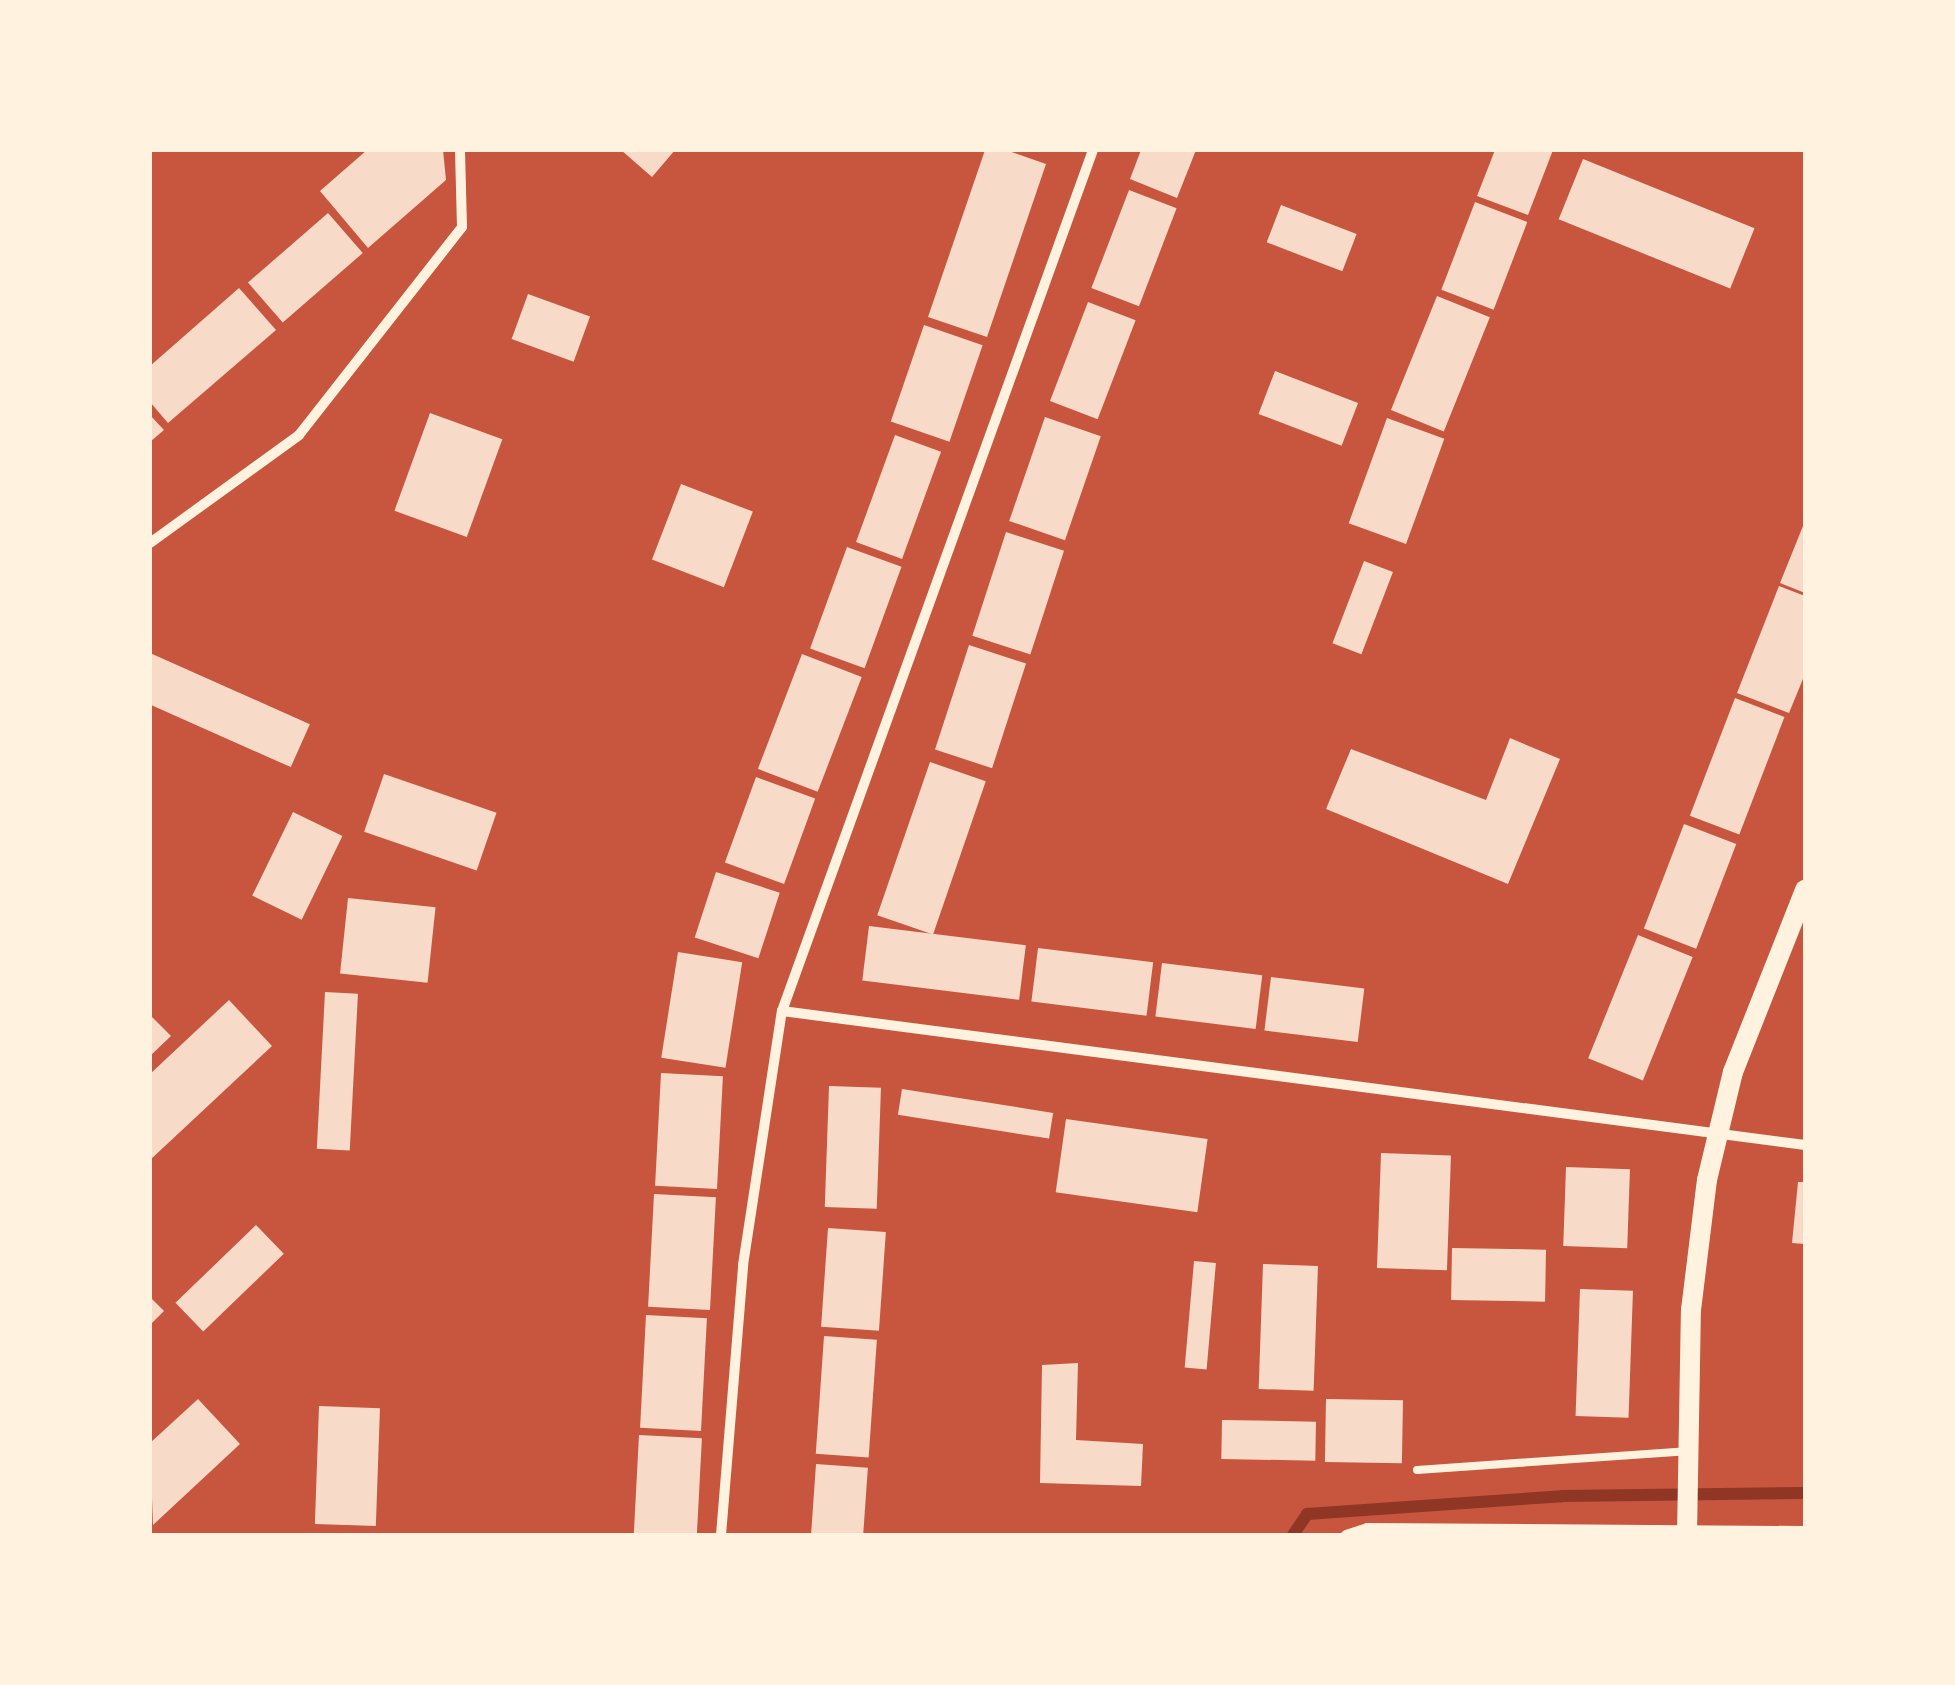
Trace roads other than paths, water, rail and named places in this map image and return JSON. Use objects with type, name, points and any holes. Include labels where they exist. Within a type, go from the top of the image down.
[{"type":"main road","points":[[1687,1533],[1692,1310],[1716,1136],[1733,1072],[1805,890]]},
{"type":"street","points":[[150,544],[298,435],[322,405],[462,227],[460,150]]},
{"type":"street","points":[[722,1535],[743,1266],[782,1012],[1093,150]]},
{"type":"street","points":[[782,1012],[1716,1136],[1805,1144]]},
{"type":"street","points":[[1346,1535],[1367,1528],[1805,1532]]},
{"type":"lane","points":[[1417,1470],[1686,1451]]},
{"type":"waterway","points":[[1293,1535],[1307,1514],[1562,1496],[1805,1493]]}]
